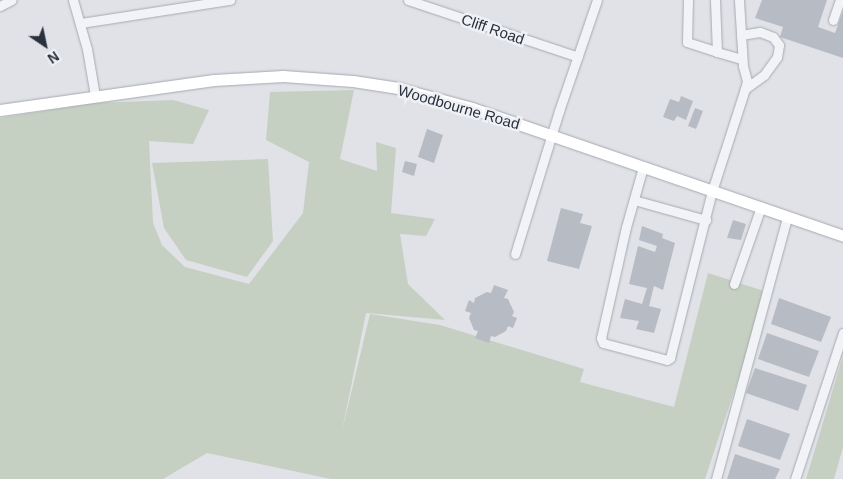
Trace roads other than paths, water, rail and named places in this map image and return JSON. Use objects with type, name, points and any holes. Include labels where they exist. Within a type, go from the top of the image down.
[{"type":"main road","name":"Woodbourne Road","points":[[0,110],[254,76],[320,78],[398,88],[438,98],[551,135],[843,236]]},
{"type":"street","points":[[0,6],[12,0]]},
{"type":"street","points":[[74,0],[81,23],[95,96]]},
{"type":"street","points":[[81,23],[230,0]]},
{"type":"street","name":"Cliff Road","points":[[408,0],[578,57]]},
{"type":"street","points":[[515,254],[551,135],[597,0]]},
{"type":"street","points":[[688,0],[687,42],[742,59]]},
{"type":"street","points":[[715,0],[717,52]]},
{"type":"street","points":[[643,167],[601,338],[603,342],[667,360],[670,358],[712,191],[747,81],[742,59],[739,0]]},
{"type":"street","points":[[833,20],[840,0]]},
{"type":"street","points":[[741,35],[760,32],[773,37],[779,45],[776,57],[764,75],[745,89]]},
{"type":"street","points":[[634,200],[706,220]]},
{"type":"street","points":[[734,284],[761,208]]},
{"type":"street","points":[[716,479],[787,217]]},
{"type":"street","points":[[795,479],[843,333]]}]
